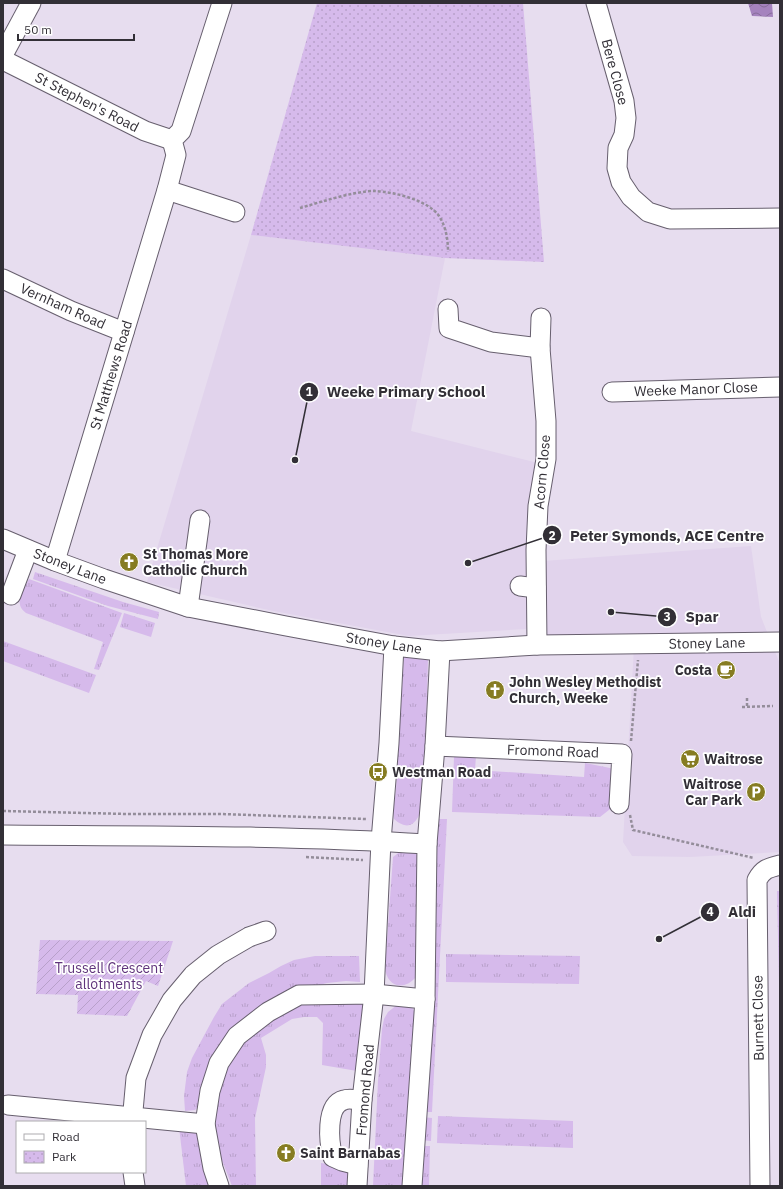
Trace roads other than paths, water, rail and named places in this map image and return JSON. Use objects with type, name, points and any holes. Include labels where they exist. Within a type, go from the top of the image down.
[{"type":"street","points":[[3,55],[31,3]]},
{"type":"street","points":[[172,140],[181,131],[222,3]]},
{"type":"street","name":"Bere Close","points":[[596,3],[624,101],[626,118],[624,135],[618,148],[617,168],[621,182],[631,197],[648,212],[670,219],[780,218]]},
{"type":"street","name":"St Stephen's Road","points":[[3,60],[145,131],[172,140]]},
{"type":"street","name":"St Matthews Road","points":[[55,561],[167,190],[176,155],[172,140]]},
{"type":"street","points":[[167,190],[235,212]]},
{"type":"street","name":"Vernham Road","points":[[3,280],[71,311],[124,332]]},
{"type":"street","points":[[448,309],[450,328],[491,342],[540,348]]},
{"type":"street","name":"Acorn Close","points":[[537,645],[528,587],[536,550],[538,506],[546,459],[546,421],[540,348],[541,318]]},
{"type":"street","name":"Weeke Manor Close","points":[[612,392],[780,387]]},
{"type":"street","points":[[188,607],[200,520]]},
{"type":"street","name":"Stoney Lane","points":[[3,539],[104,580],[188,607],[394,646],[440,651],[537,645],[780,642]]},
{"type":"street","points":[[11,595],[28,550]]},
{"type":"street","name":"Fromond Road","points":[[357,1186],[362,1100],[374,994],[381,841],[389,743],[394,646]]},
{"type":"street","points":[[412,1186],[425,999],[427,844],[435,746],[440,651]]},
{"type":"street","name":"Fromond Road","points":[[435,746],[622,754],[624,808]]},
{"type":"street","points":[[3,835],[179,836],[381,841],[427,844]]},
{"type":"street","name":"Burnett Close","points":[[760,1186],[757,880],[760,874],[768,868],[780,864]]},
{"type":"street","points":[[132,1119],[136,1078],[152,1036],[172,1000],[194,975],[218,955],[248,937],[266,931]]},
{"type":"street","points":[[219,1186],[213,1168],[205,1124],[210,1091],[219,1063],[237,1036],[268,1012],[299,996],[374,994],[425,999]]},
{"type":"street","points":[[358,1165],[342,1161],[333,1156],[330,1146],[330,1131],[332,1108],[344,1100],[362,1100]]},
{"type":"street","points":[[8,1105],[132,1119],[205,1124]]},
{"type":"street","points":[[133,1173],[135,1186]]},
{"type":"water","points":[[748,3],[772,3],[773,17],[752,16]]},
{"type":"place","name":"Weeke Primary School","points":[[295,460]]},
{"type":"place","name":"St Thomas More Catholic Church","points":[[129,562]]},
{"type":"place","name":"Peter Symonds, ACE Centre","points":[[468,563]]},
{"type":"place","name":"Spar","points":[[611,612]]},
{"type":"place","name":"Costa","points":[[726,670]]},
{"type":"place","name":"John Wesley Methodist Church, Weeke","points":[[495,690]]},
{"type":"place","name":"Waitrose","points":[[690,759]]},
{"type":"place","name":"Westman Road","points":[[378,772]]},
{"type":"place","name":"Waitrose Car Park","points":[[756,792]]},
{"type":"place","name":"Aldi","points":[[659,939]]},
{"type":"place","name":"Saint Barnabas","points":[[286,1153]]},
{"type":"park label","name":"Trussell Crescent allotments","points":[[109,976]]}]
